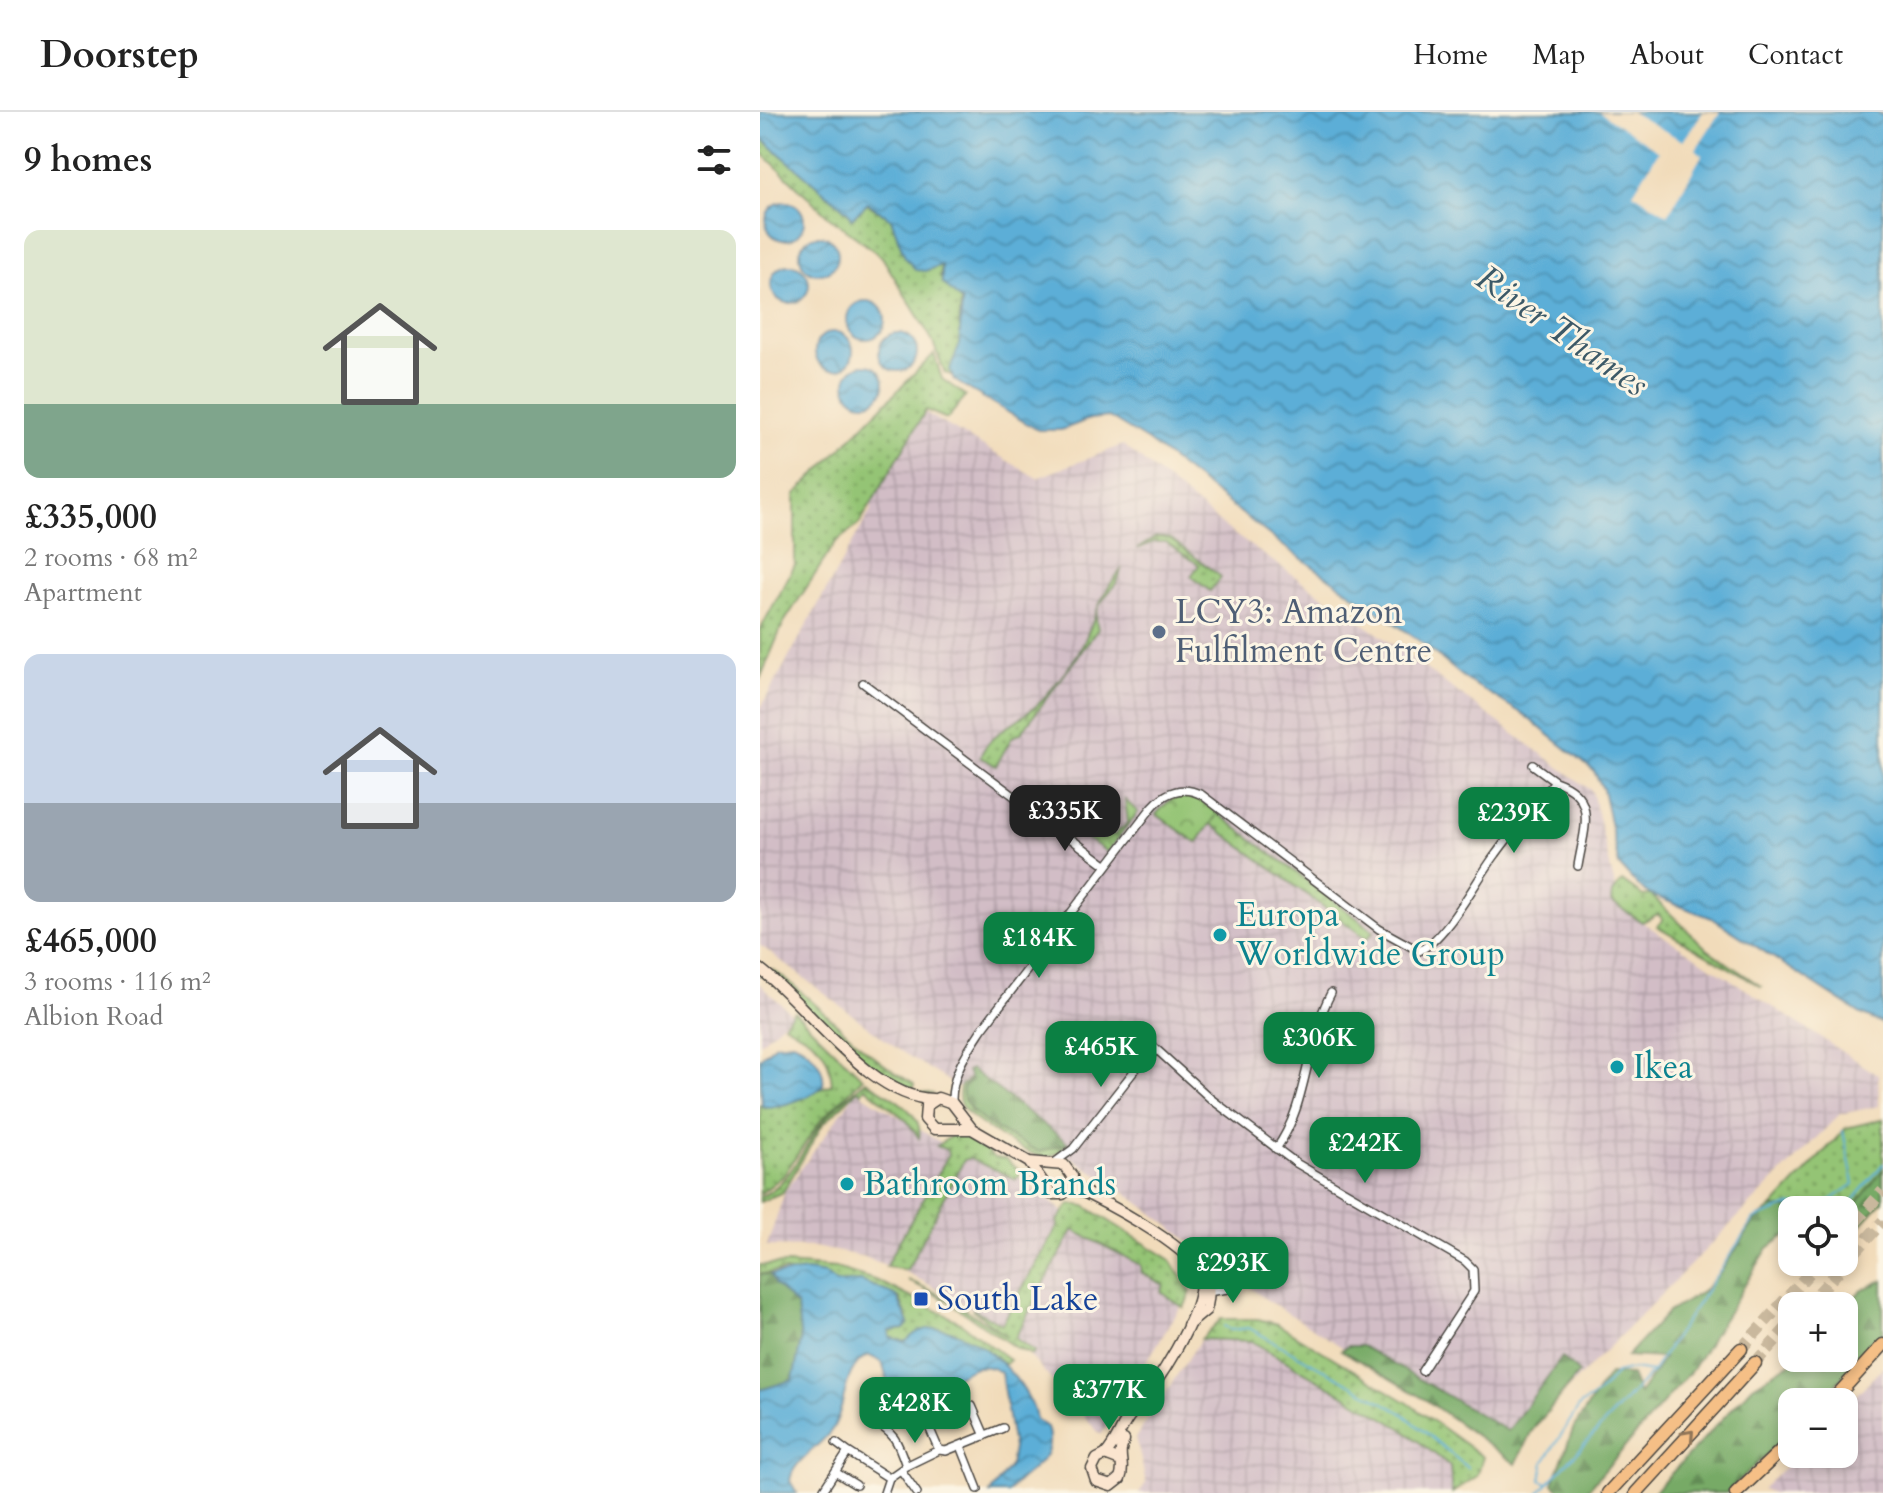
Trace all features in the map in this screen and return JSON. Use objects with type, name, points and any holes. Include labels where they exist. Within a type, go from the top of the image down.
[{"type":"highway","points":[[1844,1388],[1883,1345]]},
{"type":"highway","points":[[1608,1493],[1741,1349]]},
{"type":"highway","points":[[1636,1493],[1755,1363]]},
{"type":"highway","points":[[1736,1493],[1778,1453]]},
{"type":"street","points":[[863,683],[1106,865]]},
{"type":"street","points":[[1533,765],[1581,795],[1585,805],[1578,866]]},
{"type":"street","points":[[949,1127],[954,1108],[953,1084],[964,1057],[982,1029],[1159,799],[1175,790],[1195,792],[1379,929],[1419,951],[1428,947],[1449,921],[1496,854],[1555,781]]},
{"type":"street","points":[[760,969],[795,997],[833,1042],[887,1085],[908,1096],[936,1099],[954,1108],[972,1129],[1029,1162],[1041,1177],[1043,1187],[1051,1194],[1063,1194],[1071,1186],[1073,1149]]},
{"type":"street","points":[[1276,1149],[1288,1133],[1314,1030],[1331,993]]},
{"type":"street","points":[[1133,1028],[1211,1099],[1276,1149],[1465,1261],[1473,1269],[1474,1291],[1422,1371]]},
{"type":"street","points":[[1041,1177],[1052,1164],[1073,1149],[1153,1047]]},
{"type":"street","points":[[924,1115],[953,1084]]},
{"type":"street","points":[[908,1096],[934,1129],[972,1129]]},
{"type":"street","points":[[1029,1162],[1064,1165],[1071,1172]]},
{"type":"street","points":[[1071,1186],[1111,1205],[1160,1237],[1197,1267],[1206,1292],[1138,1410],[1105,1455],[1092,1467],[1093,1477],[1102,1489],[1114,1488],[1123,1470],[1118,1460],[1105,1455]]},
{"type":"street","points":[[1206,1292],[1221,1293],[1238,1284]]},
{"type":"street","points":[[928,1423],[983,1401]]},
{"type":"street","points":[[972,1406],[985,1436]]},
{"type":"street","points":[[1118,1460],[1138,1410]]},
{"type":"street","points":[[923,1413],[939,1450]]},
{"type":"street","points":[[870,1419],[894,1433],[904,1468],[917,1493]]},
{"type":"street","points":[[894,1433],[899,1424]]},
{"type":"street","points":[[884,1493],[889,1478],[904,1468],[939,1450],[961,1446],[1003,1428]]},
{"type":"street","points":[[836,1443],[889,1478]]},
{"type":"street","points":[[961,1446],[978,1489]]},
{"type":"street","points":[[824,1489],[848,1452]]},
{"type":"street","points":[[835,1472],[856,1485]]},
{"type":"shaded area","points":[[926,413],[1037,478],[1123,445],[1235,535],[1377,633],[1592,791],[1616,891],[1612,894],[1611,902],[1878,1075],[1879,1106],[1840,1114],[1514,1443],[1350,1352],[1264,1298],[1121,1189],[899,1050],[760,945],[760,709],[871,510],[878,473]]},
{"type":"shaded area","points":[[760,984],[792,1014],[760,1043]]},
{"type":"shaded area","points":[[857,1091],[945,1145],[1003,1164],[1070,1217],[1190,1292],[1101,1435],[1002,1325],[908,1273],[861,1256],[814,1247],[767,1246],[785,1191]]},
{"type":"shaded area","points":[[1201,1339],[1251,1341],[1401,1428],[1450,1466],[1452,1493],[1139,1493],[1146,1483],[1136,1437]]},
{"type":"shaded area","points":[[1883,1367],[1883,1493],[1772,1493],[1762,1489],[1784,1468],[1858,1468],[1858,1393]]},
{"type":"green space","points":[[760,137],[848,212],[851,219],[867,204],[891,219],[905,257],[929,270],[942,265],[940,277],[961,300],[959,326],[966,336],[959,345],[951,375],[945,373],[931,338],[882,257],[828,216],[760,151]]},
{"type":"green space","points":[[934,354],[942,379],[966,396],[947,419],[926,410],[859,524],[836,542],[783,624],[760,679],[760,630],[795,565],[795,495]]},
{"type":"green space","points":[[1156,537],[1171,539],[1221,577],[1210,591],[1191,576],[1199,565],[1166,542],[1154,542],[1137,549]]},
{"type":"green space","points":[[1121,570],[1114,585],[1100,603],[1113,580]]},
{"type":"green space","points":[[1097,610],[1098,629],[1021,733],[1012,737],[996,766],[980,757],[992,739],[1037,705],[1081,649]]},
{"type":"green space","points":[[1182,796],[1197,798],[1374,931],[1367,939],[1211,824],[1156,814],[1170,800]]},
{"type":"green space","points":[[1182,796],[1197,798],[1218,813],[1197,843],[1156,814],[1170,800]]},
{"type":"green space","points":[[1125,800],[1138,812],[1107,852],[1053,815],[1061,805],[1099,834],[1114,835],[1128,823]]},
{"type":"green space","points":[[1622,881],[1643,896],[1651,895],[1707,949],[1762,987],[1657,926],[1663,920],[1658,914],[1642,922],[1611,902],[1612,894]]},
{"type":"green space","points":[[773,970],[876,1058],[914,1084],[914,1092],[934,1094],[914,1093],[870,1068],[825,1027],[771,972]]},
{"type":"green space","points":[[794,1011],[863,1078],[821,1120],[783,1176],[760,1194],[760,1105],[776,1107],[832,1084],[827,1061],[818,1046],[784,1024]]},
{"type":"green space","points":[[971,1069],[1068,1143],[1039,1152],[979,1117],[964,1098],[963,1088],[971,1081],[967,1071]]},
{"type":"green space","points":[[970,1078],[966,1085],[970,1111],[1039,1152],[1068,1143],[1053,1155],[1039,1156],[987,1128],[960,1103],[960,1087]]},
{"type":"green space","points":[[866,1081],[911,1112],[919,1129],[919,1138],[907,1121],[865,1087],[823,1124],[783,1192],[760,1202],[760,1197],[789,1173],[829,1115]]},
{"type":"green space","points":[[1883,1119],[1883,1169],[1858,1202],[1858,1196],[1783,1196],[1846,1128]]},
{"type":"green space","points":[[954,1134],[972,1139],[994,1158],[1005,1159],[1021,1172],[1016,1179],[969,1158],[964,1160],[907,1270],[886,1267],[948,1156],[947,1150],[937,1146]]},
{"type":"green space","points":[[1883,1169],[1883,1201],[1858,1228],[1858,1202]]},
{"type":"green space","points":[[1070,1204],[1085,1206],[1171,1260],[1191,1292],[1184,1308],[1161,1292],[1164,1285],[1142,1273],[1141,1265],[1073,1230],[1015,1338],[1034,1351],[1032,1355],[1016,1348],[946,1300],[908,1280],[951,1300],[1007,1337],[972,1309],[1002,1324],[1059,1224],[1057,1222]]},
{"type":"green space","points":[[1771,1208],[1778,1208],[1778,1241],[1768,1248],[1691,1371],[1585,1493],[1563,1493],[1553,1484],[1574,1427],[1609,1374],[1631,1375],[1639,1394],[1664,1358],[1627,1356],[1668,1312],[1702,1292],[1720,1273],[1755,1221]]},
{"type":"green space","points":[[760,1265],[836,1268],[878,1281],[958,1321],[1010,1360],[1004,1365],[972,1341],[944,1331],[927,1331],[904,1342],[890,1337],[889,1331],[904,1329],[909,1323],[900,1298],[861,1281],[836,1283],[785,1271],[760,1274]]},
{"type":"green space","points":[[760,1274],[771,1275],[775,1285],[797,1306],[801,1341],[793,1380],[760,1390]]},
{"type":"green space","points":[[1883,1280],[1883,1332],[1858,1360],[1858,1293]]},
{"type":"green space","points":[[1221,1319],[1258,1319],[1277,1324],[1408,1403],[1483,1457],[1477,1476],[1452,1493],[1450,1466],[1401,1428],[1251,1341],[1201,1339]]},
{"type":"green space","points":[[1348,1346],[1362,1346],[1508,1431],[1562,1357],[1579,1373],[1531,1432],[1516,1464],[1426,1400],[1341,1350]]},
{"type":"green space","points":[[1778,1370],[1847,1372],[1833,1388],[1778,1388],[1778,1444],[1726,1493],[1653,1493],[1753,1386]]},
{"type":"water","name":"River Thames","points":[[760,112],[1876,112],[1883,115],[1883,1024],[1861,1014],[1712,918],[1651,895],[1638,886],[1619,865],[1603,789],[1594,771],[1523,714],[1467,680],[1420,641],[1285,547],[1148,441],[1109,417],[1090,419],[1061,430],[1038,430],[954,380],[950,370],[959,345],[962,302],[942,282],[942,265],[925,271],[916,270],[905,257],[891,219],[868,203],[851,219],[848,212],[760,137]]},
{"type":"water","points":[[785,202],[798,208],[804,221],[798,234],[785,240],[772,234],[766,221],[772,208]]},
{"type":"water","points":[[819,236],[832,242],[838,255],[832,268],[819,274],[806,268],[800,255],[806,242]]},
{"type":"water","points":[[790,265],[803,271],[809,284],[803,297],[790,303],[777,297],[771,284],[777,271]]},
{"type":"water","points":[[866,301],[879,307],[885,320],[879,333],[866,339],[853,333],[847,320],[853,307]]},
{"type":"water","points":[[834,332],[847,338],[853,351],[847,364],[834,370],[821,364],[815,351],[821,338]]},
{"type":"water","points":[[898,333],[911,339],[917,352],[911,365],[898,371],[885,365],[879,352],[885,339]]},
{"type":"water","points":[[865,365],[878,371],[884,384],[878,397],[865,403],[852,397],[846,384],[852,371]]},
{"type":"water","points":[[792,1042],[815,1059],[822,1071],[823,1085],[794,1102],[762,1106],[760,1058],[776,1044]]},
{"type":"water","points":[[807,1271],[825,1274],[836,1283],[861,1281],[897,1296],[909,1323],[904,1329],[889,1331],[890,1337],[905,1342],[918,1332],[937,1329],[955,1332],[992,1354],[1021,1386],[1036,1419],[1047,1427],[1048,1449],[1044,1457],[1008,1493],[990,1493],[1010,1466],[1013,1448],[1001,1373],[987,1367],[973,1368],[932,1392],[905,1400],[891,1393],[882,1362],[868,1355],[849,1378],[833,1428],[792,1473],[790,1481],[797,1493],[760,1493],[760,1390],[793,1380],[801,1341],[797,1306],[775,1285],[771,1275]]},
{"type":"pier","points":[[1599,112],[1631,112],[1683,141],[1703,112],[1720,112],[1696,149],[1702,155],[1668,215],[1633,193],[1659,151]]},
{"type":"waterway","points":[[1837,1196],[1854,1184],[1843,1131]]},
{"type":"waterway","points":[[1856,1196],[1883,1164]]},
{"type":"waterway","points":[[1539,1493],[1652,1372],[1754,1219],[1778,1210]]},
{"type":"waterway","points":[[1224,1326],[1231,1330],[1249,1328],[1402,1413],[1468,1468]]},
{"type":"waterway","points":[[1547,1483],[1541,1480],[1544,1462],[1580,1405],[1598,1394],[1616,1373],[1633,1369],[1652,1372]]},
{"type":"tunnel","points":[[1858,1219],[1883,1191]]},
{"type":"tunnel","points":[[1820,1292],[1883,1221]]},
{"type":"tunnel","points":[[1741,1349],[1806,1276]]},
{"type":"tunnel","points":[[1755,1363],[1778,1338]]},
{"type":"place","name":"LCY3: Amazon Fulfilment Centre","points":[[1159,632]]},
{"type":"place","name":"Europa Worldwide Group","points":[[1220,935]]},
{"type":"place","name":"Ikea","points":[[1617,1067]]},
{"type":"place","name":"Bathroom Brands","points":[[847,1184]]},
{"type":"place","name":"South Lake","points":[[921,1299]]}]
